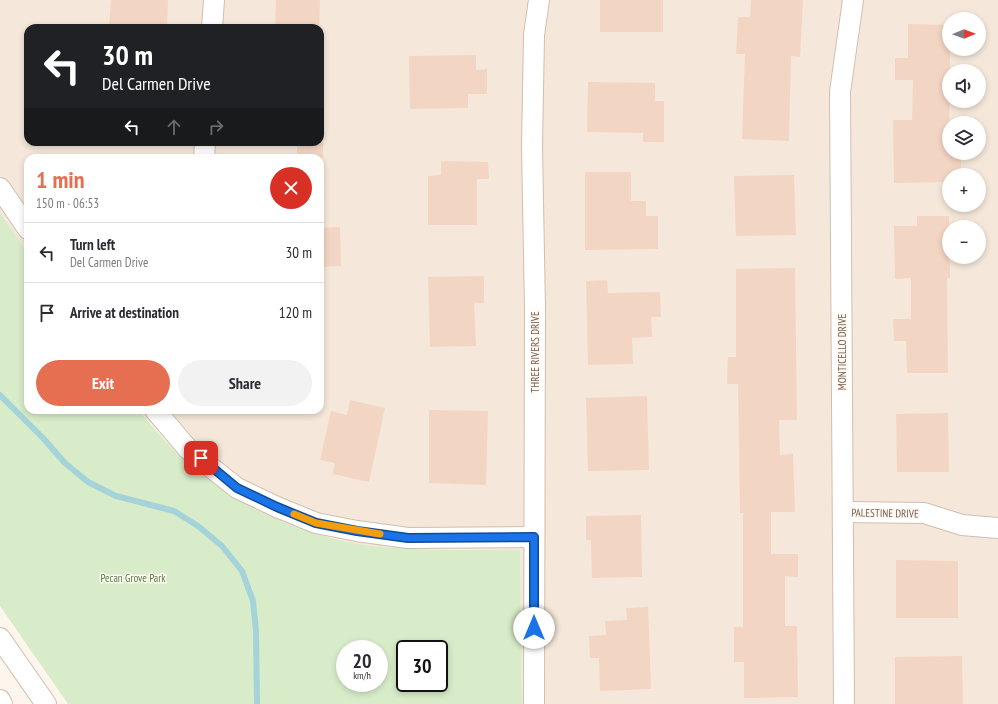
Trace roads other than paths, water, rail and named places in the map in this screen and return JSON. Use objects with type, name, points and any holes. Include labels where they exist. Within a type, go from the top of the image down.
[{"type":"street","points":[[212,24],[214,0]]},
{"type":"street","name":"THREE RIVERS DRIVE","points":[[534,704],[535,309],[532,147],[534,35],[539,0]]},
{"type":"street","name":"MONTICELLO DRIVE","points":[[844,704],[840,92],[853,0]]},
{"type":"street","points":[[0,188],[24,223]]},
{"type":"street","points":[[158,414],[188,448],[237,488],[316,523],[357,531],[408,538],[534,537]]},
{"type":"street","name":"PALESTINE DRIVE","points":[[843,512],[924,514],[962,525],[998,528]]},
{"type":"street","points":[[0,638],[46,704]]},
{"type":"street","points":[[0,700],[2,704]]},
{"type":"waterway","points":[[0,395],[43,438],[65,463],[88,482],[116,496],[174,511],[198,526],[222,546],[242,571],[253,601],[256,631],[257,704]]},
{"type":"park label","name":"Pecan Grove Park","points":[[133,578]]}]
